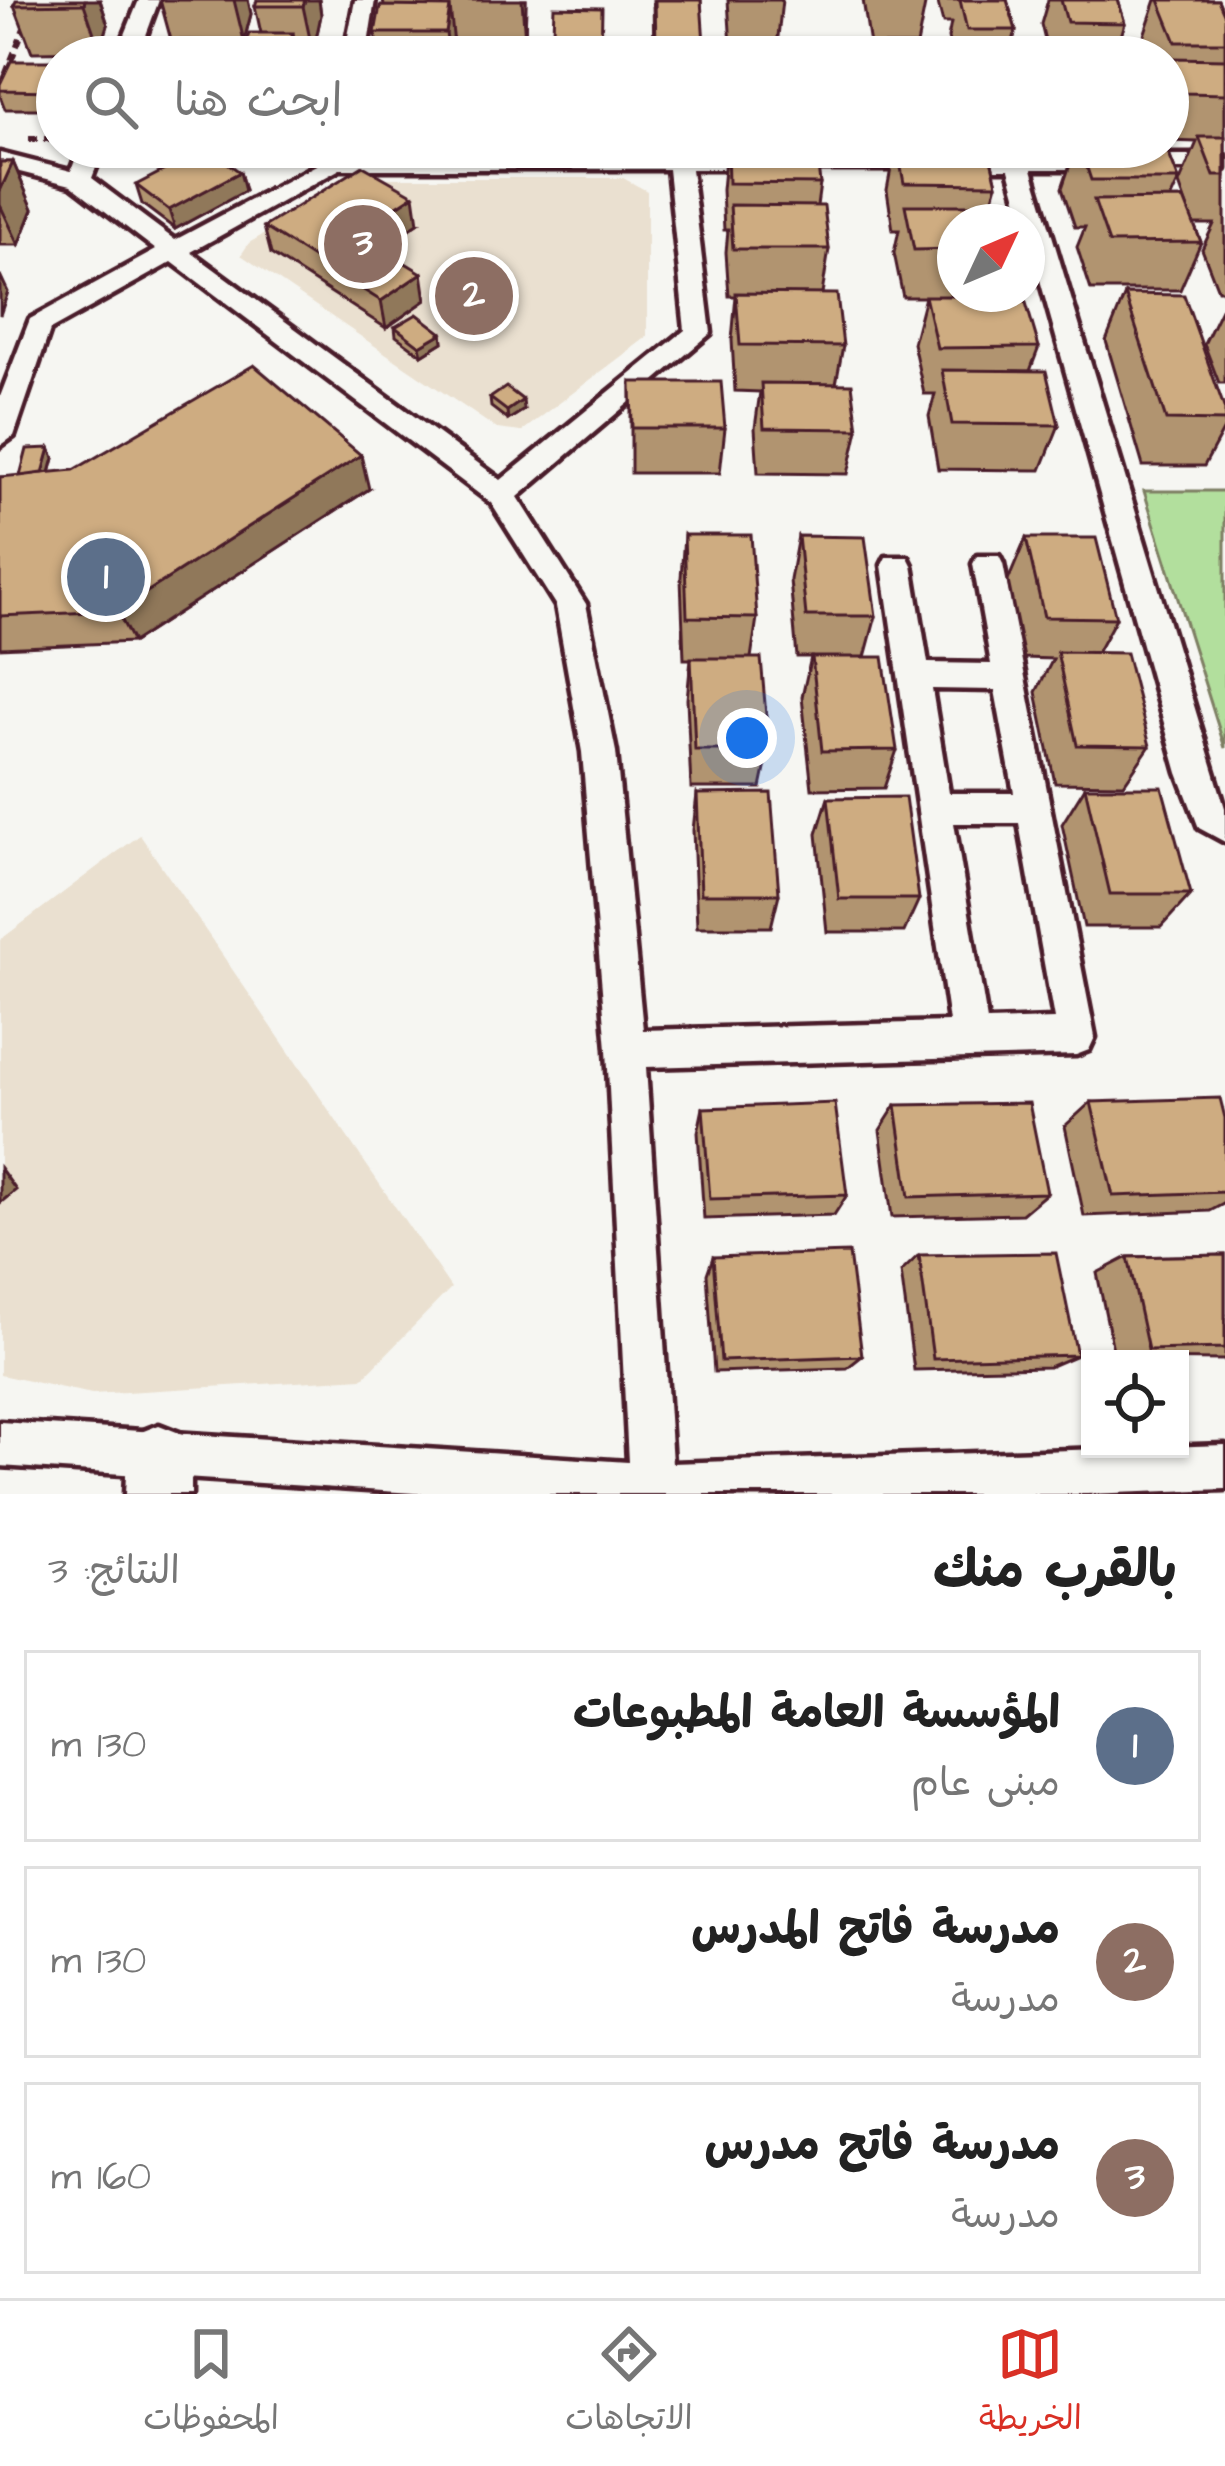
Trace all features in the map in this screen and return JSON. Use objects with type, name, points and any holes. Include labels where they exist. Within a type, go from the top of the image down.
[{"type":"street","points":[[135,36],[149,0]]},
{"type":"street","points":[[359,36],[365,0]]},
{"type":"street","points":[[0,160],[79,180],[501,495],[572,604],[598,752],[626,1049],[654,1491]]},
{"type":"street","points":[[1189,161],[1225,162]]},
{"type":"street","points":[[79,180],[84,168]]},
{"type":"street","points":[[0,436],[39,326],[313,168]]},
{"type":"street","points":[[501,495],[698,333],[678,168]]},
{"type":"street","points":[[1022,168],[1195,773],[1211,817],[1225,827]]},
{"type":"street","points":[[626,1049],[1076,1037],[988,564]]},
{"type":"street","points":[[897,565],[971,1040]]},
{"type":"street","points":[[914,676],[1009,676]]},
{"type":"street","points":[[935,808],[1034,808]]},
{"type":"street","points":[[0,1444],[158,1476],[654,1491],[1225,1467]]},
{"type":"path","points":[[0,88],[26,22]]},
{"type":"shaded area","points":[[359,178],[623,178],[647,191],[647,337],[521,432],[497,429],[241,255],[249,243]]},
{"type":"shaded area","points":[[140,835],[451,1288],[363,1378],[92,1394],[0,1375],[0,940]]},
{"type":"green space","points":[[1144,491],[1225,491],[1225,748]]},
{"type":"building","points":[[16,0],[85,0],[84,4],[14,5]]},
{"type":"building","points":[[257,0],[305,0],[303,6],[255,6]]},
{"type":"building","points":[[655,0],[701,0],[703,36],[656,36]]},
{"type":"building","points":[[960,0],[1007,0],[1016,30],[967,30]]},
{"type":"building","points":[[1061,0],[1118,0],[1125,23],[1067,22]]},
{"type":"building","points":[[1159,0],[1218,0],[1225,16],[1225,42],[1189,42],[1189,36],[1174,36]]},
{"type":"building","points":[[380,6],[450,7],[446,33],[375,33]]},
{"type":"building","points":[[554,7],[602,8],[601,36],[553,36]]},
{"type":"building","points":[[249,33],[293,33],[292,36]]},
{"type":"building","points":[[1189,58],[1225,59],[1225,94],[1189,93]]},
{"type":"building","points":[[11,61],[36,61],[36,91],[0,90]]},
{"type":"building","points":[[1199,137],[1225,137],[1225,176],[1214,176]]},
{"type":"building","points":[[0,162],[13,162],[0,191]]},
{"type":"building","points":[[169,168],[234,168],[240,172],[169,210],[136,185]]},
{"type":"building","points":[[367,168],[414,195],[356,233],[422,273],[381,301],[264,227]]},
{"type":"building","points":[[728,168],[818,168],[820,184],[728,183]]},
{"type":"building","points":[[901,168],[993,168],[997,184],[904,183]]},
{"type":"building","points":[[1087,168],[1174,168],[1179,180],[1091,180]]},
{"type":"building","points":[[1184,199],[1201,242],[1109,243],[1094,200]]},
{"type":"building","points":[[730,205],[824,206],[829,249],[733,249]]},
{"type":"building","points":[[905,205],[937,205],[937,249],[914,250]]},
{"type":"building","points":[[736,293],[837,294],[843,346],[740,345]]},
{"type":"building","points":[[1125,294],[1184,295],[1225,421],[1166,420]]},
{"type":"building","points":[[925,296],[937,296],[937,312],[1029,312],[1039,347],[937,348]]},
{"type":"building","points":[[417,314],[442,333],[420,346],[395,327]]},
{"type":"building","points":[[254,365],[361,455],[117,611],[0,616],[0,477],[74,470]]},
{"type":"building","points":[[942,370],[1046,371],[1059,425],[952,424]]},
{"type":"building","points":[[631,382],[721,382],[725,428],[632,428]]},
{"type":"building","points":[[761,383],[852,384],[858,429],[764,428]]},
{"type":"building","points":[[506,387],[523,400],[507,411],[490,398]]},
{"type":"building","points":[[50,448],[43,473],[20,476],[27,449]]},
{"type":"building","points":[[684,535],[751,535],[757,618],[687,617]]},
{"type":"building","points":[[798,536],[865,537],[876,616],[806,616]]},
{"type":"building","points":[[1026,538],[1096,538],[1116,618],[1044,617]]},
{"type":"building","points":[[1057,652],[1126,653],[1150,746],[1077,745]]},
{"type":"building","points":[[812,657],[883,657],[897,750],[822,751]]},
{"type":"building","points":[[691,658],[761,658],[769,750],[695,750]]},
{"type":"building","points":[[1085,787],[1162,787],[1191,894],[1110,894]]},
{"type":"building","points":[[771,793],[779,894],[701,894],[697,794]]},
{"type":"building","points":[[905,797],[919,899],[839,899],[828,798]]},
{"type":"building","points":[[1220,1098],[1225,1118],[1225,1192],[1113,1196],[1091,1102]]},
{"type":"building","points":[[835,1103],[847,1195],[710,1199],[703,1108]]},
{"type":"building","points":[[1029,1103],[1047,1193],[909,1197],[896,1105]]},
{"type":"building","points":[[849,1253],[862,1356],[721,1361],[713,1257]]},
{"type":"building","points":[[1056,1253],[1077,1355],[933,1359],[919,1255]]},
{"type":"building","points":[[1225,1255],[1225,1348],[1148,1350],[1128,1257]]},
{"type":"place","name":"مدرسة فاتح مدرس","points":[[363,244]]},
{"type":"place","name":"مدرسة فاتح المدرس","points":[[474,296]]},
{"type":"place","name":"المؤسسة العامة المطبوعات","points":[[106,577]]}]
